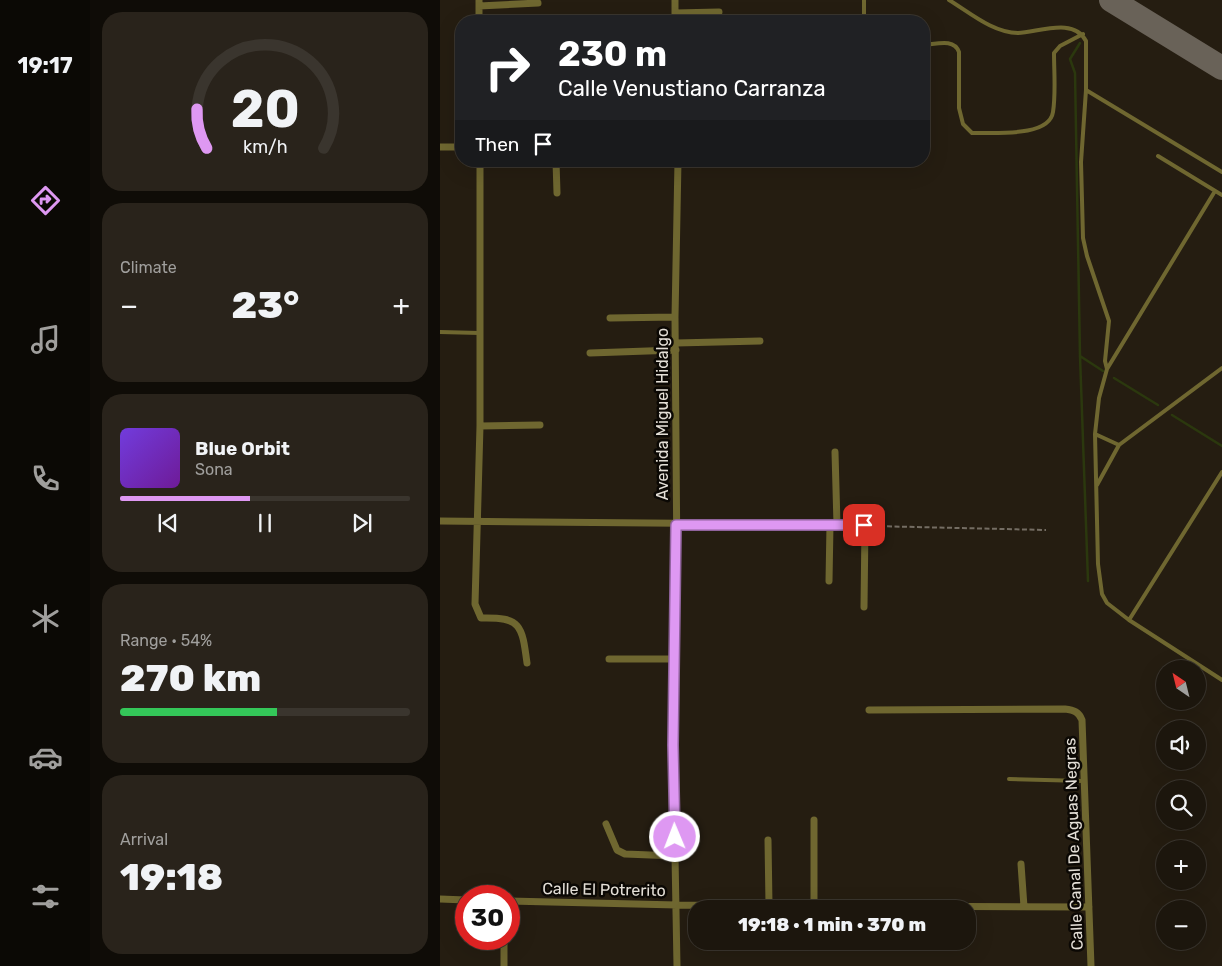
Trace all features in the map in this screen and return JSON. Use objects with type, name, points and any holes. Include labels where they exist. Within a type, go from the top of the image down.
[{"type":"street","points":[[675,0],[675,13],[719,12]]},
{"type":"street","points":[[479,3],[538,3]]},
{"type":"street","points":[[440,147],[455,147]]},
{"type":"street","points":[[480,167],[480,426],[479,522],[476,542],[476,612],[481,618],[504,617],[518,625],[524,642],[527,663]]},
{"type":"street","points":[[556,167],[557,193]]},
{"type":"street","name":"Avenida Miguel Hidalgo","points":[[677,966],[673,745],[676,659],[675,317],[678,167]]},
{"type":"street","points":[[610,318],[675,317]]},
{"type":"street","points":[[590,353],[760,341]]},
{"type":"street","points":[[480,426],[540,424]]},
{"type":"street","points":[[829,581],[835,452]]},
{"type":"street","points":[[440,521],[676,525],[864,525],[864,607]]},
{"type":"street","points":[[609,658],[676,659]]},
{"type":"street","name":"Calle Canal De Aguas Negras","points":[[869,710],[1073,710],[1082,720],[1091,966]]},
{"type":"street","points":[[814,820],[814,900]]},
{"type":"street","points":[[606,824],[617,850],[626,854],[676,856]]},
{"type":"street","points":[[768,840],[769,900]]},
{"type":"street","points":[[1021,864],[1024,907]]},
{"type":"street","points":[[440,899],[455,900]]},
{"type":"street","name":"Calle El Potrerito","points":[[520,901],[688,905]]},
{"type":"street","name":"Calle El Potrerito","points":[[976,906],[1089,907]]},
{"type":"street","points":[[504,950],[504,966]]},
{"type":"lane","points":[[864,0],[864,15]]},
{"type":"lane","points":[[949,0],[992,26],[1008,32],[1059,28],[1077,30],[1083,34],[1088,47],[1081,162],[1083,238],[1087,256],[1109,321],[1106,352],[1107,369]]},
{"type":"lane","points":[[930,45],[952,43],[957,46],[959,52],[959,108],[964,124],[972,133],[1032,131],[1045,124],[1053,114],[1054,53],[1060,46],[1083,34]]},
{"type":"lane","points":[[1086,90],[1222,172]]},
{"type":"lane","points":[[1158,156],[1222,195]]},
{"type":"lane","points":[[1215,191],[1107,369],[1099,398],[1095,434],[1098,564],[1102,594],[1107,603],[1129,620],[1222,680]]},
{"type":"lane","points":[[440,332],[480,333]]},
{"type":"lane","points":[[1097,485],[1119,445],[1222,368]]},
{"type":"lane","points":[[1095,434],[1119,445]]},
{"type":"lane","points":[[1129,620],[1222,472]]},
{"type":"lane","points":[[1009,779],[1084,782]]},
{"type":"path","points":[[864,525],[1046,530]]},
{"type":"waterway","points":[[1080,43],[1070,59],[1075,73],[1080,356],[1088,581]]},
{"type":"waterway","points":[[1080,356],[1103,371]]},
{"type":"waterway","points":[[1114,378],[1158,405]]},
{"type":"waterway","points":[[1172,415],[1222,446]]},
{"type":"taxiway","points":[[1111,0],[1222,68]]},
{"type":"route","points":[[675,837],[673,745],[677,572],[676,525],[864,525]]}]
